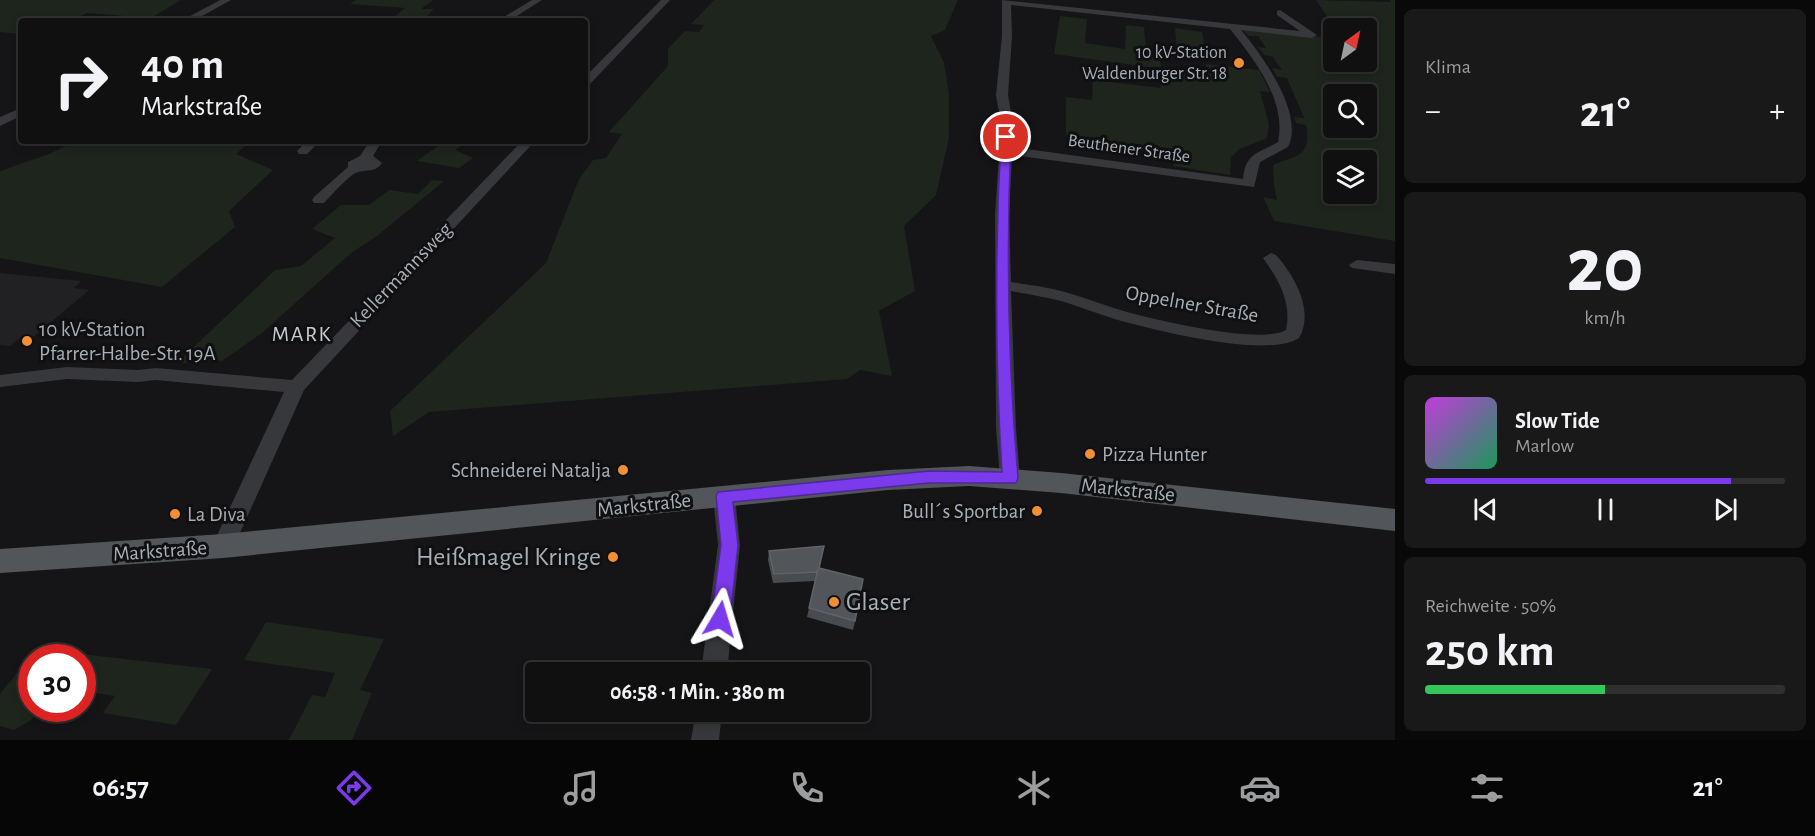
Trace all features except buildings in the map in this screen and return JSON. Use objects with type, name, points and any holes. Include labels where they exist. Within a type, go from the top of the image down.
[{"type":"main road","name":"Markstraße","points":[[0,561],[222,546],[929,477],[1010,478],[1395,520]]},
{"type":"street","points":[[192,18],[227,0]]},
{"type":"street","points":[[507,18],[538,0]]},
{"type":"street","points":[[588,80],[666,0]]},
{"type":"street","points":[[1010,478],[1006,428],[1003,285],[1007,124],[1002,95],[1007,36],[1006,1],[1312,35],[1280,13]]},
{"type":"street","name":"Beuthener Straße","points":[[1005,150],[1249,184],[1251,162],[1255,157],[1284,144],[1288,130],[1280,102],[1268,74],[1234,28]]},
{"type":"street","points":[[588,63],[603,64]]},
{"type":"street","points":[[0,122],[18,113]]},
{"type":"street","points":[[303,151],[311,144]]},
{"type":"street","points":[[319,200],[354,168],[370,168],[376,163],[371,159],[365,159],[374,144]]},
{"type":"street","name":"Kellermannsweg","points":[[222,546],[296,387],[526,144]]},
{"type":"street","name":"Oppelner Straße","points":[[1003,285],[1054,294],[1162,325],[1241,339],[1283,340],[1292,335],[1296,328],[1295,305],[1288,283],[1270,258]]},
{"type":"street","points":[[1357,265],[1385,264]]},
{"type":"street","points":[[1,381],[67,373],[138,376],[156,374],[296,387]]},
{"type":"street","points":[[715,662],[729,545],[724,496]]},
{"type":"street","points":[[705,740],[707,722]]},
{"type":"shaded area","points":[[0,0],[181,0],[151,18],[87,13],[76,18],[18,18],[18,34],[0,32]]},
{"type":"shaded area","points":[[356,0],[433,0],[421,9],[434,9],[425,18],[393,18],[405,8],[350,4]]},
{"type":"shaded area","points":[[714,0],[958,0],[945,30],[931,36],[944,63],[949,93],[949,138],[936,195],[904,226],[915,291],[879,311],[892,376],[860,370],[847,379],[429,412],[393,436],[390,411],[546,263],[579,179],[593,160],[606,158],[622,134],[609,132],[668,66],[668,49],[685,31],[699,32],[704,25],[691,24]]},
{"type":"shaded area","points":[[1316,0],[1391,2],[1390,0],[1395,0],[1395,241],[1274,221],[1263,197],[1277,200],[1273,165],[1296,156],[1305,149],[1306,125],[1296,123],[1294,117],[1304,118],[1287,78],[1277,77],[1272,68],[1282,70],[1273,57],[1264,55],[1258,47],[1266,48],[1258,36],[1248,36],[1242,29],[1323,37],[1323,72],[1377,72],[1377,18],[1329,18]]},
{"type":"shaded area","points":[[1060,16],[1087,19],[1085,43],[1125,49],[1126,25],[1144,27],[1146,48],[1177,52],[1175,28],[1202,32],[1205,49],[1197,48],[1198,56],[1160,52],[1161,68],[1205,74],[1206,64],[1259,70],[1270,92],[1260,91],[1269,125],[1267,138],[1240,149],[1231,157],[1230,175],[1173,166],[1178,152],[1066,135],[1066,97],[1092,100],[1093,80],[1161,88],[1156,68],[1054,54]]},
{"type":"shaded area","points":[[70,144],[248,144],[236,154],[273,170],[229,211],[235,227],[162,287],[0,258],[0,171],[49,154]]},
{"type":"shaded area","points":[[430,144],[463,144],[455,150],[473,158],[459,168],[417,161],[438,146]]},
{"type":"shaded area","points":[[432,180],[444,181],[377,236],[351,253],[262,333],[222,361],[177,363],[275,270],[301,266],[335,238],[312,229],[341,205],[369,205],[389,190],[418,194]]},
{"type":"shaded area","points":[[0,273],[81,281],[74,288],[89,290],[32,338],[21,337],[10,346],[0,345]]},
{"type":"shaded area","points":[[266,622],[384,639],[360,690],[372,693],[352,740],[289,740],[312,695],[325,697],[335,673],[244,660]]},
{"type":"shaded area","points":[[96,656],[212,669],[176,725],[103,713],[115,696],[96,693]]},
{"type":"shaded area","points":[[18,672],[18,722],[28,722],[14,730],[0,726],[0,694]]},
{"type":"place","name":"10 kV-Station Waldenburger Str. 18","points":[[1239,63]]},
{"type":"place","name":"10 kV-Station Pfarrer-Halbe-Str. 19A","points":[[27,341]]},
{"type":"place","name":"Pizza Hunter","points":[[1090,454]]},
{"type":"place","name":"Schneiderei Natalja","points":[[623,470]]},
{"type":"place","name":"Bull´s Sportbar","points":[[1037,511]]},
{"type":"place","name":"La Diva","points":[[175,514]]},
{"type":"place","name":"Heißmagel Kringe","points":[[613,557]]},
{"type":"place","name":"Glaser","points":[[834,602]]},
{"type":"district","name":"MARK","points":[[302,334]]},
{"type":"route","points":[[720,619],[729,545],[724,496],[929,477],[1010,478],[1006,428],[1002,215],[1006,137]]}]
